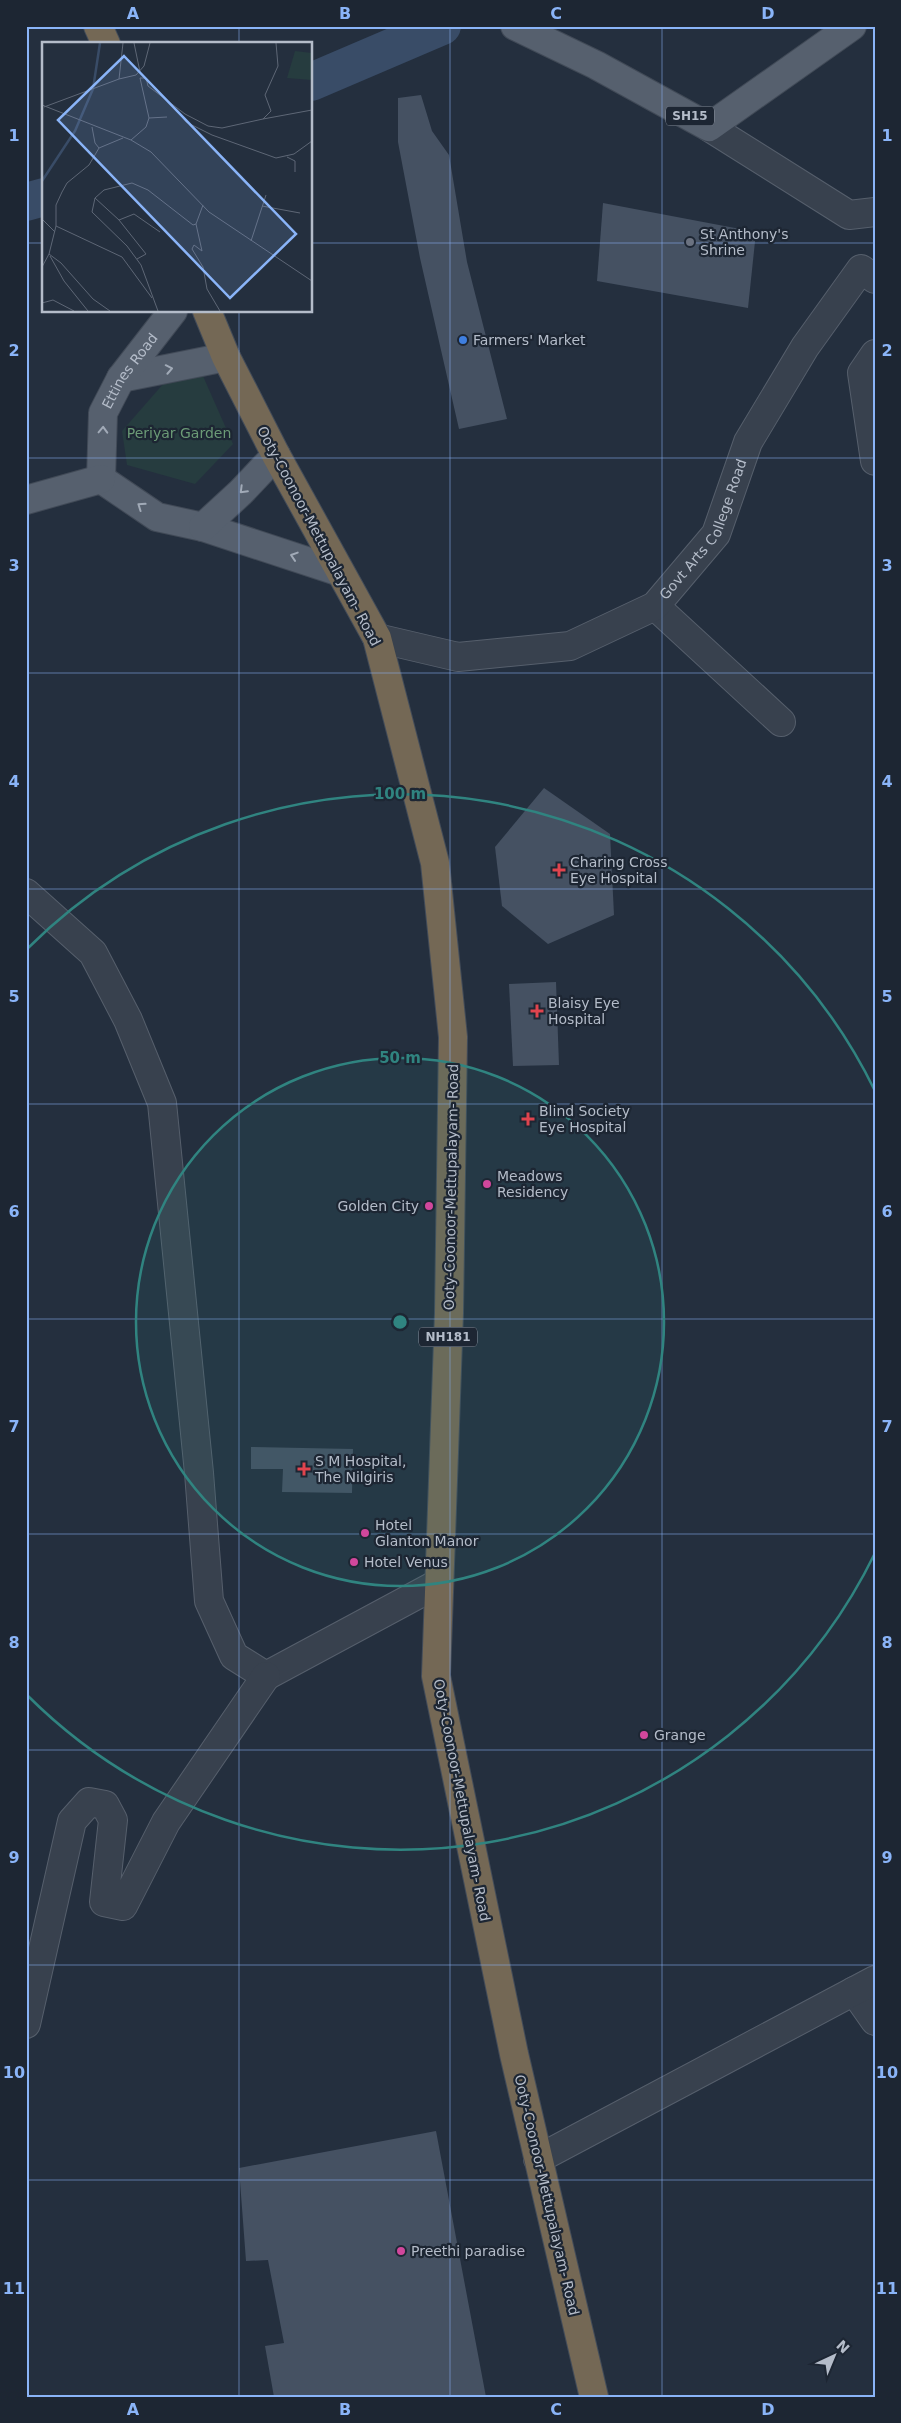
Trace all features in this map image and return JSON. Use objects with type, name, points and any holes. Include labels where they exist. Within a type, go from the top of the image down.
[{"type":"highway","points":[[98,26],[105,42]]},
{"type":"highway","name":"Ooty-Coonoor-Mettupalayam- Road","points":[[206,312],[226,357],[276,455],[377,638],[436,862],[453,1037],[449,1313],[436,1676],[514,2054],[594,2397]]},
{"type":"main road","name":"SH15","points":[[515,26],[596,65],[709,126],[852,26]]},
{"type":"main road","name":"Ettines Road","points":[[101,479],[103,413],[121,378],[172,312]]},
{"type":"main road","points":[[121,378],[226,357]]},
{"type":"main road","points":[[203,527],[241,492],[276,455]]},
{"type":"main road","points":[[26,500],[101,479],[157,518],[203,527],[340,572]]},
{"type":"street","points":[[709,126],[849,215],[875,212]]},
{"type":"street","name":"Govt Arts College Road","points":[[377,638],[458,657],[570,646],[655,606],[716,534],[748,442],[805,347],[870,267]]},
{"type":"street","points":[[875,354],[862,373],[875,461]]},
{"type":"street","points":[[655,606],[781,722]]},
{"type":"street","points":[[26,893],[93,953],[128,1020],[162,1103],[198,1473],[208,1601],[234,1656],[266,1676]]},
{"type":"street","points":[[26,2024],[72,1821],[89,1802],[104,1805],[113,1820],[104,1902],[123,1906],[166,1822],[266,1676],[440,1583]]},
{"type":"street","points":[[538,2159],[864,1985],[875,2021]]},
{"type":"green space","name":"Periyar Garden","points":[[178,367],[199,367],[233,444],[195,484],[127,465],[122,431]]},
{"type":"building","name":"Farmers' Market","points":[[421,95],[432,131],[449,155],[467,262],[507,419],[459,429],[420,258],[398,142],[398,98]]},
{"type":"building","points":[[603,203],[756,232],[748,308],[597,281]]},
{"type":"building","points":[[544,788],[610,834],[614,915],[548,944],[502,906],[495,847]]},
{"type":"building","points":[[556,982],[559,1065],[513,1066],[509,984]]},
{"type":"building","points":[[251,1447],[353,1449],[352,1493],[282,1492],[283,1469],[251,1469]]},
{"type":"building","points":[[436,2131],[486,2397],[274,2397],[265,2346],[284,2343],[268,2260],[246,2261],[239,2168]]},
{"type":"waterway","points":[[312,82],[442,26]]},
{"type":"waterway","points":[[26,202],[42,198]]},
{"type":"place","name":"St Anthony's Shrine","points":[[690,242]]},
{"type":"place","name":"Farmers' Market","points":[[463,340]]},
{"type":"place","name":"Charing Cross Eye Hospital","points":[[559,870]]},
{"type":"place","name":"Blaisy Eye Hospital","points":[[537,1011]]},
{"type":"place","name":"Blind Society Eye Hospital","points":[[528,1119]]},
{"type":"place","name":"Meadows Residency","points":[[487,1184]]},
{"type":"place","name":"Golden City","points":[[429,1206]]},
{"type":"place","name":"S M Hospital, The Nilgiris","points":[[304,1469]]},
{"type":"place","name":"Hotel Glanton Manor","points":[[365,1533]]},
{"type":"place","name":"Hotel Venus","points":[[354,1562]]},
{"type":"place","name":"Grange","points":[[644,1735]]},
{"type":"place","name":"Preethi paradise","points":[[401,2251]]}]
